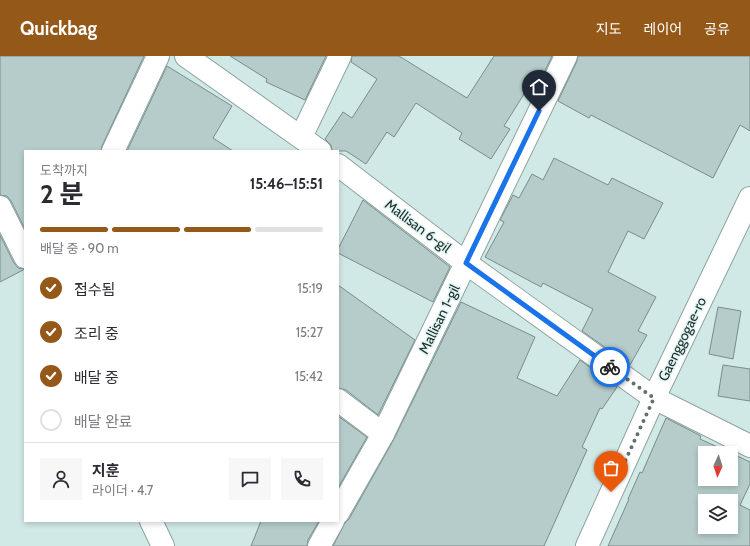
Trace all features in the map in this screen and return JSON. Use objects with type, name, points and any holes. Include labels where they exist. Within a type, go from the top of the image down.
[{"type":"street","points":[[113,150],[158,56]]},
{"type":"street","points":[[186,56],[319,150]]},
{"type":"street","points":[[301,137],[340,56]]},
{"type":"street","name":"Mallisan 1-gil","points":[[339,511],[384,434],[566,56]]},
{"type":"street","name":"Mallisan 6-gil","points":[[339,166],[466,263],[654,398],[750,446]]},
{"type":"street","name":"Gaenggogae-ro","points":[[587,546],[654,398],[750,198]]},
{"type":"street","points":[[0,207],[24,255]]},
{"type":"street","points":[[339,401],[384,434]]},
{"type":"street","points":[[151,522],[163,546]]},
{"type":"street","points":[[319,546],[332,522]]},
{"type":"building","points":[[0,56],[144,56],[101,150],[24,150],[24,227],[11,201],[7,196],[0,195]]},
{"type":"building","points":[[230,56],[326,56],[305,100],[266,82],[267,79]]},
{"type":"building","points":[[352,56],[399,56],[467,98],[494,56],[552,56],[536,90],[529,86],[504,126],[510,129],[491,159],[459,139],[462,133],[416,103],[394,137],[387,132],[366,164],[346,151],[332,150],[331,145],[325,139],[343,112],[352,118],[377,79],[351,62]]},
{"type":"building","points":[[578,56],[750,56],[750,131],[740,125],[713,178],[591,115],[589,118],[558,101]]},
{"type":"building","points":[[167,66],[232,106],[213,138],[231,150],[127,150]]},
{"type":"building","points":[[554,158],[608,185],[612,178],[663,203],[644,239],[628,231],[608,272],[656,297],[638,331],[647,335],[630,365],[582,331],[593,309],[543,283],[541,287],[485,257],[504,222],[500,220],[513,195],[519,198],[532,174],[543,180]]},
{"type":"building","points":[[363,200],[450,267],[433,302],[339,254],[339,247]]},
{"type":"building","points":[[0,235],[14,263],[18,268],[24,270],[0,282]]},
{"type":"building","points":[[339,286],[415,340],[378,415],[346,390],[339,388]]},
{"type":"building","points":[[461,302],[535,337],[517,378],[557,396],[580,360],[617,387],[602,409],[600,408],[582,447],[587,450],[544,546],[333,546],[394,439]]},
{"type":"building","points":[[718,307],[741,311],[733,359],[709,354]]},
{"type":"building","points":[[723,365],[750,369],[750,401],[718,396]]},
{"type":"building","points":[[339,417],[367,437],[339,486]]},
{"type":"building","points":[[666,418],[701,436],[700,439],[716,446],[698,446],[698,486],[738,486],[738,456],[750,462],[750,484],[740,505],[750,510],[750,546],[608,546],[640,472],[642,473]]},
{"type":"building","points":[[261,522],[318,522],[308,540],[307,546],[251,546]]},
{"type":"way so far","points":[[610,367],[654,398],[611,492]]},
{"type":"route","points":[[539,111],[466,263],[610,367]]}]
